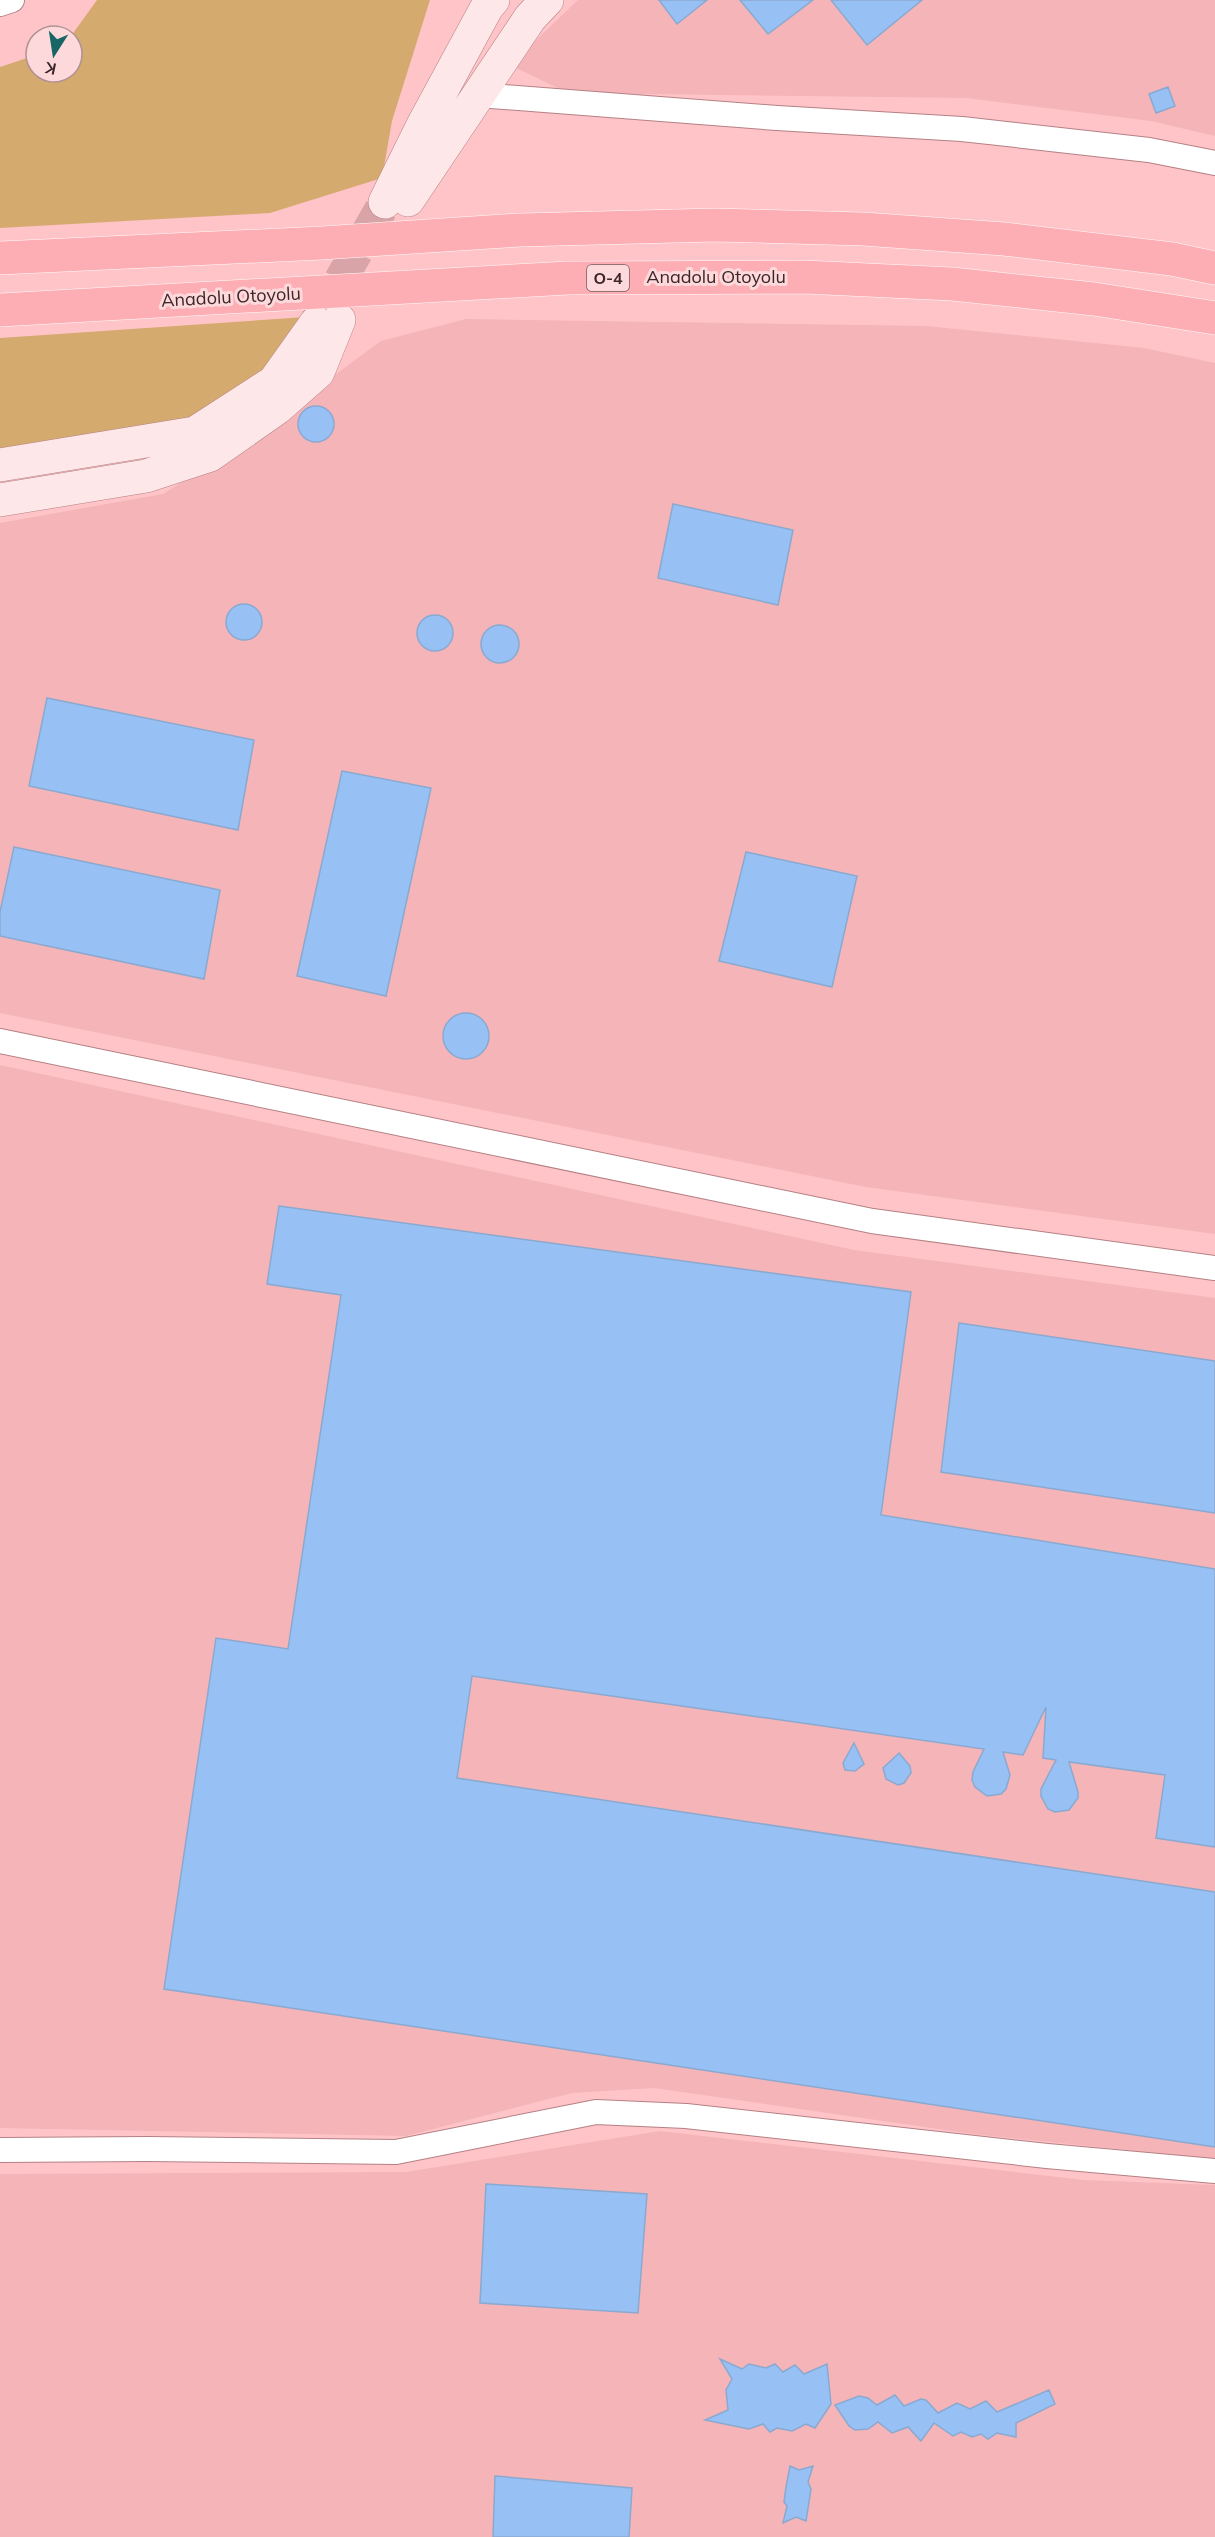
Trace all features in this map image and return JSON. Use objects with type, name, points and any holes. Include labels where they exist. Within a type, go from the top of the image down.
[{"type":"highway","points":[[0,258],[322,243],[519,230],[715,225],[863,229],[1004,239],[1172,259],[1215,268]]},
{"type":"highway","name":"Anadolu Otoyolu","points":[[0,310],[568,278],[804,277],[988,288],[1094,299],[1215,318]]},
{"type":"main road","points":[[493,0],[487,7],[423,125],[397,201],[478,94],[530,18],[547,0]]},
{"type":"main road","points":[[0,465],[195,433],[274,382],[328,322],[318,372],[277,408],[210,455],[146,476],[0,500]]},
{"type":"street","points":[[0,4],[12,0]]},
{"type":"street","points":[[478,94],[777,118],[962,129],[1149,150],[1215,162]]},
{"type":"street","points":[[0,1041],[872,1221],[1215,1268]]},
{"type":"street","points":[[0,2150],[396,2152],[596,2112],[686,2116],[1047,2156],[1215,2171]]},
{"type":"shaded area","points":[[97,0],[430,0],[392,121],[382,178],[270,213],[0,228],[0,67],[24,59],[24,84],[84,84],[84,24],[80,24]]},
{"type":"shaded area","points":[[578,0],[1215,0],[1215,136],[1151,121],[966,98],[568,93],[510,65]]},
{"type":"shaded area","points":[[306,317],[273,363],[189,418],[0,450],[0,338]]},
{"type":"shaded area","points":[[466,319],[926,326],[1144,348],[1215,363],[1215,1234],[866,1187],[0,1013],[0,523],[163,494],[271,427],[317,388],[381,341]]},
{"type":"shaded area","points":[[0,1065],[854,1250],[1215,1298],[1215,2159],[973,2134],[654,2088],[572,2093],[406,2136],[0,2128]]},
{"type":"shaded area","points":[[660,2131],[1084,2180],[1215,2185],[1215,2537],[0,2537],[0,2174],[406,2172]]},
{"type":"building","points":[[659,0],[707,0],[677,24]]},
{"type":"building","points":[[740,0],[813,0],[768,34]]},
{"type":"building","points":[[831,0],[922,0],[867,45]]},
{"type":"building","points":[[1168,87],[1175,106],[1156,113],[1149,94]]},
{"type":"building","points":[[316,406],[329,411],[334,424],[329,437],[316,442],[303,437],[298,424],[303,411]]},
{"type":"building","points":[[673,504],[793,530],[778,605],[658,578]]},
{"type":"building","points":[[244,604],[257,609],[262,622],[257,635],[244,640],[231,635],[226,622],[231,609]]},
{"type":"building","points":[[435,615],[448,620],[453,633],[448,646],[435,651],[422,646],[417,633],[422,620]]},
{"type":"building","points":[[500,625],[513,631],[519,644],[513,657],[500,663],[487,657],[481,644],[487,631]]},
{"type":"building","points":[[47,698],[254,740],[238,830],[29,786]]},
{"type":"building","points":[[342,771],[431,788],[386,996],[297,976]]},
{"type":"building","points":[[14,847],[220,890],[204,979],[0,936],[0,912]]},
{"type":"building","points":[[746,852],[857,876],[832,987],[719,961]]},
{"type":"building","points":[[466,1013],[482,1020],[489,1036],[482,1052],[466,1059],[450,1052],[443,1036],[450,1020]]},
{"type":"building","points":[[279,1206],[911,1292],[881,1515],[1215,1569],[1215,1847],[1156,1838],[1165,1775],[1069,1762],[1078,1798],[1069,1810],[1055,1812],[1048,1809],[1041,1796],[1041,1789],[1056,1760],[1043,1758],[1046,1707],[1023,1755],[1003,1752],[1010,1775],[1006,1789],[1001,1794],[987,1796],[975,1787],[972,1780],[973,1772],[984,1749],[472,1676],[457,1778],[1215,1892],[1215,2147],[164,1989],[216,1638],[288,1649],[341,1295],[267,1284]]},
{"type":"building","points":[[959,1323],[1215,1361],[1215,1513],[941,1472]]},
{"type":"building","points":[[854,1743],[864,1764],[855,1771],[845,1770],[843,1763]]},
{"type":"building","points":[[899,1753],[910,1766],[911,1773],[904,1783],[898,1785],[886,1779],[883,1768]]},
{"type":"building","points":[[486,2184],[647,2194],[638,2313],[480,2303]]},
{"type":"building","points":[[720,2359],[742,2369],[749,2364],[766,2368],[775,2364],[783,2372],[795,2365],[804,2374],[827,2364],[831,2404],[815,2428],[806,2424],[792,2431],[777,2428],[770,2432],[763,2424],[749,2429],[705,2420],[728,2410],[726,2390],[732,2379]]},
{"type":"building","points":[[1049,2390],[1055,2404],[1016,2423],[1016,2437],[997,2433],[988,2439],[981,2434],[972,2437],[961,2432],[953,2436],[934,2423],[921,2441],[908,2427],[892,2433],[878,2422],[868,2429],[855,2430],[849,2426],[835,2405],[859,2396],[868,2398],[877,2405],[895,2395],[904,2406],[921,2399],[926,2400],[938,2413],[957,2403],[970,2409],[986,2401],[997,2412]]},
{"type":"building","points":[[790,2466],[799,2470],[813,2466],[808,2482],[811,2489],[806,2521],[796,2517],[783,2523],[787,2506],[784,2502]]},
{"type":"building","points":[[495,2476],[632,2488],[629,2537],[493,2537]]},
{"type":"tunnel","points":[[316,323],[385,202]]}]
